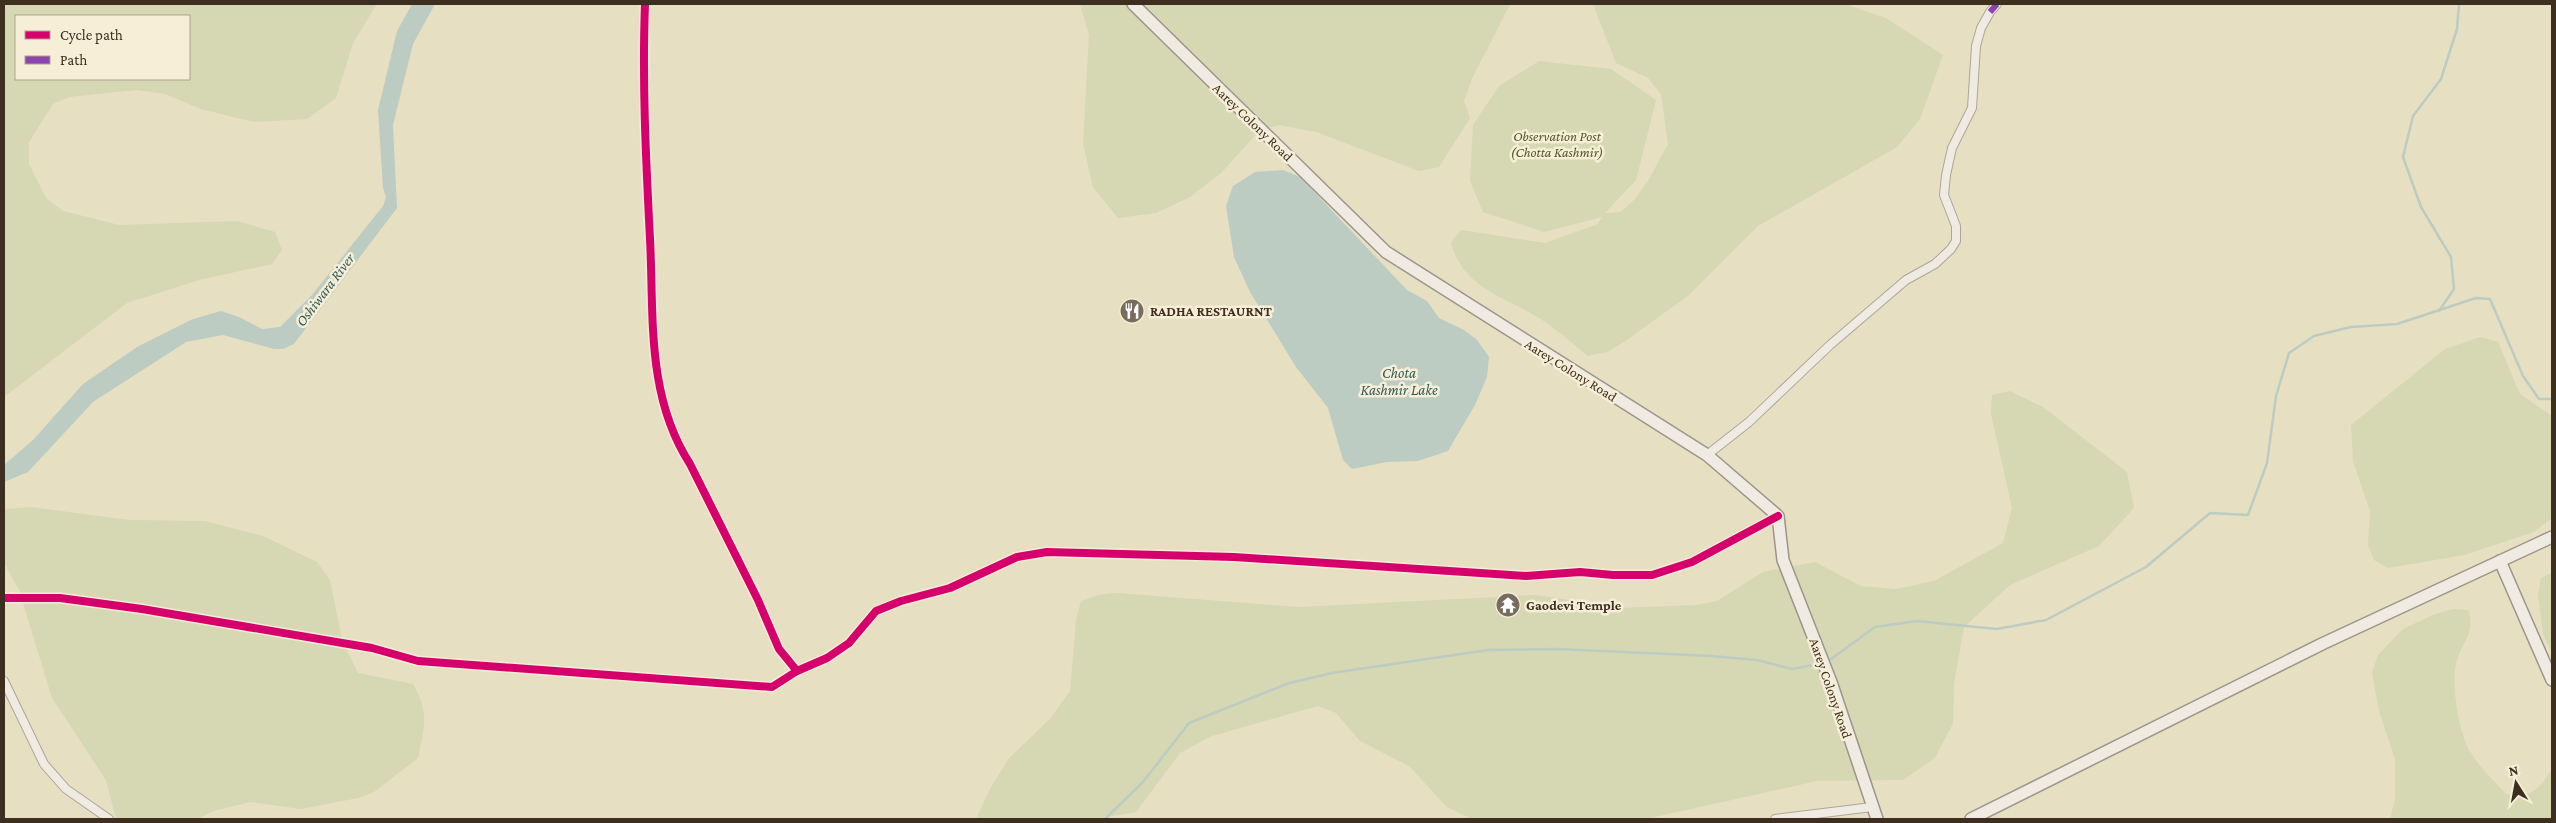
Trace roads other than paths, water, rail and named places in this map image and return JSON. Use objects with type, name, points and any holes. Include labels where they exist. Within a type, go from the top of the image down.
[{"type":"main road","name":"Aarey Colony Road","points":[[1133,4],[1386,252],[1707,455],[1778,516],[1783,560],[1816,642],[1876,819]]},
{"type":"main road","points":[[1971,819],[2324,643],[2552,537]]},
{"type":"main road","points":[[2500,561],[2552,680]]},
{"type":"street","points":[[645,4],[646,160],[652,328],[662,405],[679,447],[690,464],[750,584],[779,649],[797,671]]},
{"type":"street","points":[[1707,455],[1750,422],[1830,345],[1906,280],[1935,264],[1951,249],[1956,241],[1956,226],[1944,195],[1946,175],[1952,148],[1972,108],[1976,46],[1981,28],[1990,12],[1998,4]]},
{"type":"street","points":[[4,598],[60,598],[142,608],[372,648],[418,661],[772,687],[797,671],[827,658],[849,643],[876,611],[901,600],[950,588],[1017,557],[1047,552],[1234,557],[1526,576],[1580,572],[1613,575],[1652,575],[1692,562],[1778,516]]},
{"type":"street","points":[[4,681],[44,764],[66,789],[109,819]]},
{"type":"street","points":[[1775,819],[1872,807]]},
{"type":"water","name":"Oshiwara River","points":[[412,4],[435,4],[413,44],[393,125],[397,208],[294,344],[283,349],[274,349],[223,335],[186,342],[93,402],[28,472],[4,482],[4,465],[33,440],[83,384],[137,347],[193,319],[221,311],[239,317],[262,329],[280,327],[312,295],[383,206],[386,197],[383,188],[378,110],[397,31]]},
{"type":"water","name":"Chota Kashmir Lake","points":[[1283,170],[1300,177],[1407,290],[1427,301],[1439,318],[1464,330],[1477,340],[1489,357],[1487,377],[1475,405],[1448,451],[1418,461],[1387,462],[1352,469],[1343,460],[1328,408],[1296,367],[1250,292],[1234,257],[1226,206],[1233,186],[1255,172]]},
{"type":"waterway","points":[[2439,311],[2454,289],[2451,257],[2421,207],[2403,157],[2413,116],[2441,79],[2457,29],[2459,4]]},
{"type":"waterway","points":[[1827,662],[1875,627],[1917,621],[1997,629],[2046,620],[2146,567],[2210,513],[2248,515],[2267,463],[2276,396],[2289,353],[2314,336],[2351,327],[2397,324],[2476,298],[2490,299],[2523,376],[2539,399],[2552,399]]},
{"type":"waterway","points":[[1105,819],[1143,782],[1189,723],[1289,683],[1332,673],[1488,650],[1559,649],[1711,656],[1757,660],[1792,669],[1819,664]]},
{"type":"place","name":"RADHA RESTAURNT","points":[[1132,311]]},
{"type":"place","name":"Gaodevi Temple","points":[[1508,605]]},
{"type":"park label","name":"Observation Post (Chotta Kashmir)","points":[[1557,144]]}]
